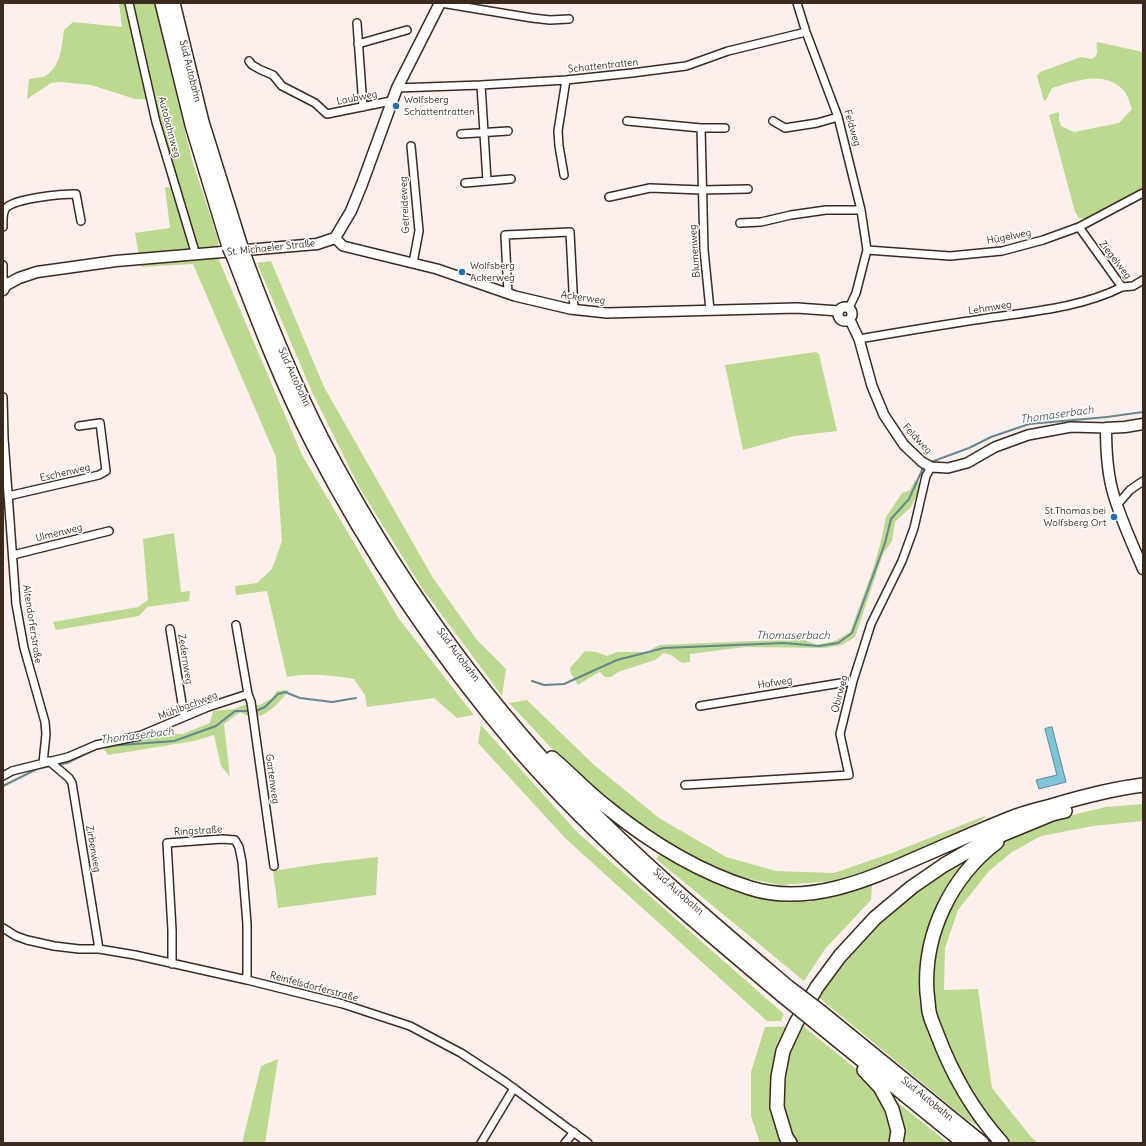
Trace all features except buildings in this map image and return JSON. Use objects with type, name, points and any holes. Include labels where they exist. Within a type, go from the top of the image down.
[{"type":"highway","name":"Süd Autobahn","points":[[162,3],[192,125],[274,360],[312,442],[348,510],[396,587],[448,662],[520,750],[562,797],[613,848],[702,929],[982,1143]]},
{"type":"highway","name":"Süd Autobahn","points":[[173,3],[202,122],[237,252],[322,439],[358,504],[405,581],[440,632],[471,673],[514,726],[571,790],[622,841],[786,992]]},
{"type":"highway","points":[[514,726],[533,738],[550,756],[608,808],[648,837],[685,860],[720,877],[751,889],[782,894],[828,890],[856,883],[1018,815],[1091,794],[1143,785]]},
{"type":"highway","points":[[790,1143],[786,1137],[777,1107],[778,1077],[783,1051],[796,1023],[817,987],[840,956],[870,924],[912,887],[944,865],[984,842],[1052,814],[1089,803],[1143,793]]},
{"type":"highway","points":[[780,1143],[772,1124],[768,1093],[770,1066],[780,1037],[790,1016],[809,985],[837,948],[865,917],[890,894],[912,878],[971,841],[1045,808]]},
{"type":"highway","points":[[1002,1143],[990,1129],[968,1097],[952,1069],[929,1011],[927,984],[928,958],[934,931],[943,906],[970,866],[986,850],[1012,831]]},
{"type":"highway","name":"Süd Autobahn","points":[[818,1017],[845,1047],[964,1143]]},
{"type":"highway","points":[[845,1047],[867,1074],[880,1087],[892,1109],[898,1131],[896,1143]]},
{"type":"main road","points":[[335,238],[351,211],[391,101],[440,3]]},
{"type":"main road","name":"St. Michaeler Straße","points":[[5,288],[19,278],[37,272],[116,262],[317,244],[335,238]]},
{"type":"main road","points":[[1143,424],[1106,428],[1106,443],[1112,489],[1143,569]]},
{"type":"street","name":"Autobahnweg","points":[[129,3],[156,122],[196,255]]},
{"type":"street","points":[[440,3],[532,18],[550,20],[569,18]]},
{"type":"street","name":"Feldweg","points":[[797,3],[806,32],[838,117],[861,210],[867,250],[856,293],[849,308]]},
{"type":"street","points":[[357,22],[363,107]]},
{"type":"street","points":[[358,44],[407,30]]},
{"type":"street","name":"Schattentratten","points":[[397,88],[566,80],[632,74],[686,66],[728,51],[806,32]]},
{"type":"street","name":"Laubweg","points":[[249,61],[256,68],[273,75],[282,86],[315,103],[327,114],[391,101]]},
{"type":"street","points":[[564,175],[558,131],[566,80]]},
{"type":"street","points":[[481,85],[488,181]]},
{"type":"street","points":[[773,121],[785,128],[817,123],[838,117]]},
{"type":"street","points":[[627,121],[701,128],[725,128]]},
{"type":"street","name":"Blumenweg","points":[[701,128],[704,250],[710,310]]},
{"type":"street","points":[[461,134],[508,131]]},
{"type":"street","name":"Getreideweg","points":[[411,146],[419,231],[413,263]]},
{"type":"street","points":[[465,183],[511,179]]},
{"type":"street","points":[[609,196],[650,188],[702,190],[748,189]]},
{"type":"street","name":"Hügelweg","points":[[867,250],[950,256],[1002,251],[1043,240],[1079,227],[1143,193]]},
{"type":"street","points":[[3,227],[5,209],[11,205],[47,195],[76,194],[81,221]]},
{"type":"street","points":[[740,223],[761,222],[791,215],[826,210],[861,210]]},
{"type":"street","name":"Ziegelweg","points":[[1079,227],[1122,287],[1133,286],[1143,280]]},
{"type":"street","points":[[508,294],[505,235],[570,232],[574,310]]},
{"type":"street","name":"Ackerweg","points":[[335,238],[343,246],[437,269],[508,294],[574,310],[607,313],[797,308],[839,311]]},
{"type":"street","points":[[3,266],[5,288]]},
{"type":"street","name":"Lehmweg","points":[[859,339],[1029,312],[1079,302],[1109,294],[1122,287]]},
{"type":"street","points":[[843,307],[849,308],[853,314],[850,320],[845,322],[838,316],[839,311],[843,307]]},
{"type":"street","name":"Feldweg","points":[[850,320],[859,339],[872,386],[884,415],[904,445],[918,459],[931,467],[948,468],[967,463],[995,447],[1028,434],[1071,427],[1106,428]]},
{"type":"street","name":"Altendorferstraße","points":[[3,397],[4,438],[16,604],[24,648],[45,722],[50,764]]},
{"type":"street","name":"Eschenweg","points":[[8,496],[99,475],[106,471],[100,423],[79,426]]},
{"type":"street","name":"Obirweg","points":[[685,785],[849,775],[840,734],[853,681],[871,624],[904,554],[914,528],[926,476],[931,467]]},
{"type":"street","points":[[1117,505],[1130,490],[1143,481]]},
{"type":"street","name":"Ulmenweg","points":[[13,555],[109,531]]},
{"type":"street","name":"Gartenweg","points":[[236,625],[248,694],[251,702],[274,866]]},
{"type":"street","name":"Zedernweg","points":[[170,629],[184,716]]},
{"type":"street","name":"Hofweg","points":[[700,706],[853,681]]},
{"type":"street","name":"Mühlbachweg","points":[[50,764],[96,745],[139,736],[184,716],[248,694]]},
{"type":"street","points":[[3,776],[12,771],[50,764]]},
{"type":"street","name":"Zirbenweg","points":[[50,764],[69,778],[72,783],[99,949]]},
{"type":"street","name":"Ringstraße","points":[[172,964],[172,930],[166,843],[222,839],[234,840],[240,847],[242,862],[247,924],[247,980]]},
{"type":"street","name":"Reinfelsdorferstraße","points":[[3,928],[16,936],[27,940],[54,946],[79,949],[99,949],[135,955],[247,980],[343,1004],[410,1026],[462,1053],[514,1088],[588,1143]]},
{"type":"street","points":[[481,1143],[514,1088]]},
{"type":"street","points":[[565,1143],[574,1132]]},
{"type":"green space","points":[[119,3],[154,3],[192,160],[218,239],[218,258],[302,455],[399,619],[474,715],[457,718],[434,698],[367,707],[365,695],[354,679],[320,675],[287,677],[267,591],[236,595],[235,586],[257,583],[272,569],[282,541],[276,457],[193,264],[141,267],[135,233],[170,228],[165,187],[177,188],[154,100],[135,99],[91,85],[61,82],[51,83],[27,99],[29,79],[45,76],[58,61],[64,30],[73,22],[122,27]]},
{"type":"green space","points":[[1097,42],[1143,52],[1143,189],[1086,219],[1079,218],[1075,212],[1049,115],[1059,112],[1061,126],[1074,132],[1119,123],[1132,109],[1125,92],[1117,85],[1109,81],[1099,79],[1080,80],[1052,88],[1044,101],[1037,76],[1040,72],[1081,57],[1092,59],[1097,53]]},
{"type":"green space","points":[[271,261],[324,387],[433,578],[477,640],[506,669],[502,696],[422,588],[359,487],[312,392],[257,263]]},
{"type":"green space","points":[[816,352],[819,354],[837,431],[794,436],[743,450],[725,365]]},
{"type":"green space","points":[[915,480],[920,484],[918,492],[911,507],[895,522],[892,541],[883,554],[855,637],[842,645],[825,648],[745,647],[690,654],[690,662],[682,663],[671,655],[664,653],[655,660],[618,672],[611,677],[605,677],[600,672],[578,685],[571,674],[570,668],[585,651],[596,652],[607,656],[617,652],[647,652],[659,645],[802,639],[817,645],[835,641],[850,632],[873,569],[886,517],[902,493],[910,490]]},
{"type":"green space","points":[[174,533],[181,592],[190,591],[189,601],[147,607],[139,616],[56,630],[53,622],[138,607],[148,600],[143,539]]},
{"type":"green space","points":[[289,690],[268,712],[257,717],[252,717],[240,712],[224,724],[230,777],[221,766],[214,735],[194,741],[108,755],[102,746],[158,733],[182,734],[210,723],[213,711],[234,709],[244,705],[260,705],[272,698],[277,691]]},
{"type":"green space","points":[[527,700],[593,764],[659,818],[726,857],[776,871],[834,873],[892,853],[987,815],[982,820],[898,859],[836,881],[780,885],[740,877],[701,862],[652,832],[600,794],[555,752],[509,703]]},
{"type":"green space","points":[[481,725],[577,832],[784,1014],[781,1021],[767,1021],[565,838],[478,743]]},
{"type":"green space","points":[[1143,804],[1143,821],[1093,826],[1041,836],[1012,852],[989,871],[958,910],[945,948],[944,990],[978,989],[992,1088],[1031,1137],[1038,1143],[1006,1143],[966,1119],[817,996],[885,916],[937,875],[1051,820],[1106,807]]},
{"type":"green space","points":[[661,853],[712,882],[758,898],[809,902],[872,884],[871,900],[825,949],[804,981],[656,859]]},
{"type":"green space","points":[[378,857],[376,895],[278,908],[273,871]]},
{"type":"green space","points":[[803,1026],[948,1143],[760,1143],[751,1116],[751,1072],[765,1027]]},
{"type":"green space","points":[[278,1059],[265,1143],[242,1143],[261,1066]]},
{"type":"water","points":[[1052,727],[1066,782],[1039,789],[1036,780],[1057,775],[1045,729]]},
{"type":"waterway","name":"Thomaserbach","points":[[931,462],[969,448],[991,437],[1029,424],[1107,417],[1143,412]]},
{"type":"waterway","name":"Thomaserbach","points":[[532,681],[544,685],[564,684],[617,660],[664,648],[784,643],[819,646],[838,643],[852,633],[885,543],[891,519],[909,499],[923,468]]},
{"type":"waterway","name":"Thomaserbach","points":[[256,711],[265,707],[278,694],[285,692],[300,698],[332,702],[356,698]]},
{"type":"waterway","name":"Thomaserbach","points":[[58,765],[67,763],[96,749],[107,746],[174,741],[216,726],[235,711],[249,711]]},
{"type":"waterway","name":"Thomaserbach","points":[[3,786],[37,769],[51,766]]},
{"type":"place","name":"Wolfsberg Schattentratten","points":[[396,106]]},
{"type":"place","name":"Wolfsberg Ackerweg","points":[[462,272]]},
{"type":"place","name":"St.Thomas bei Wolfsberg Ort","points":[[1114,517]]}]
